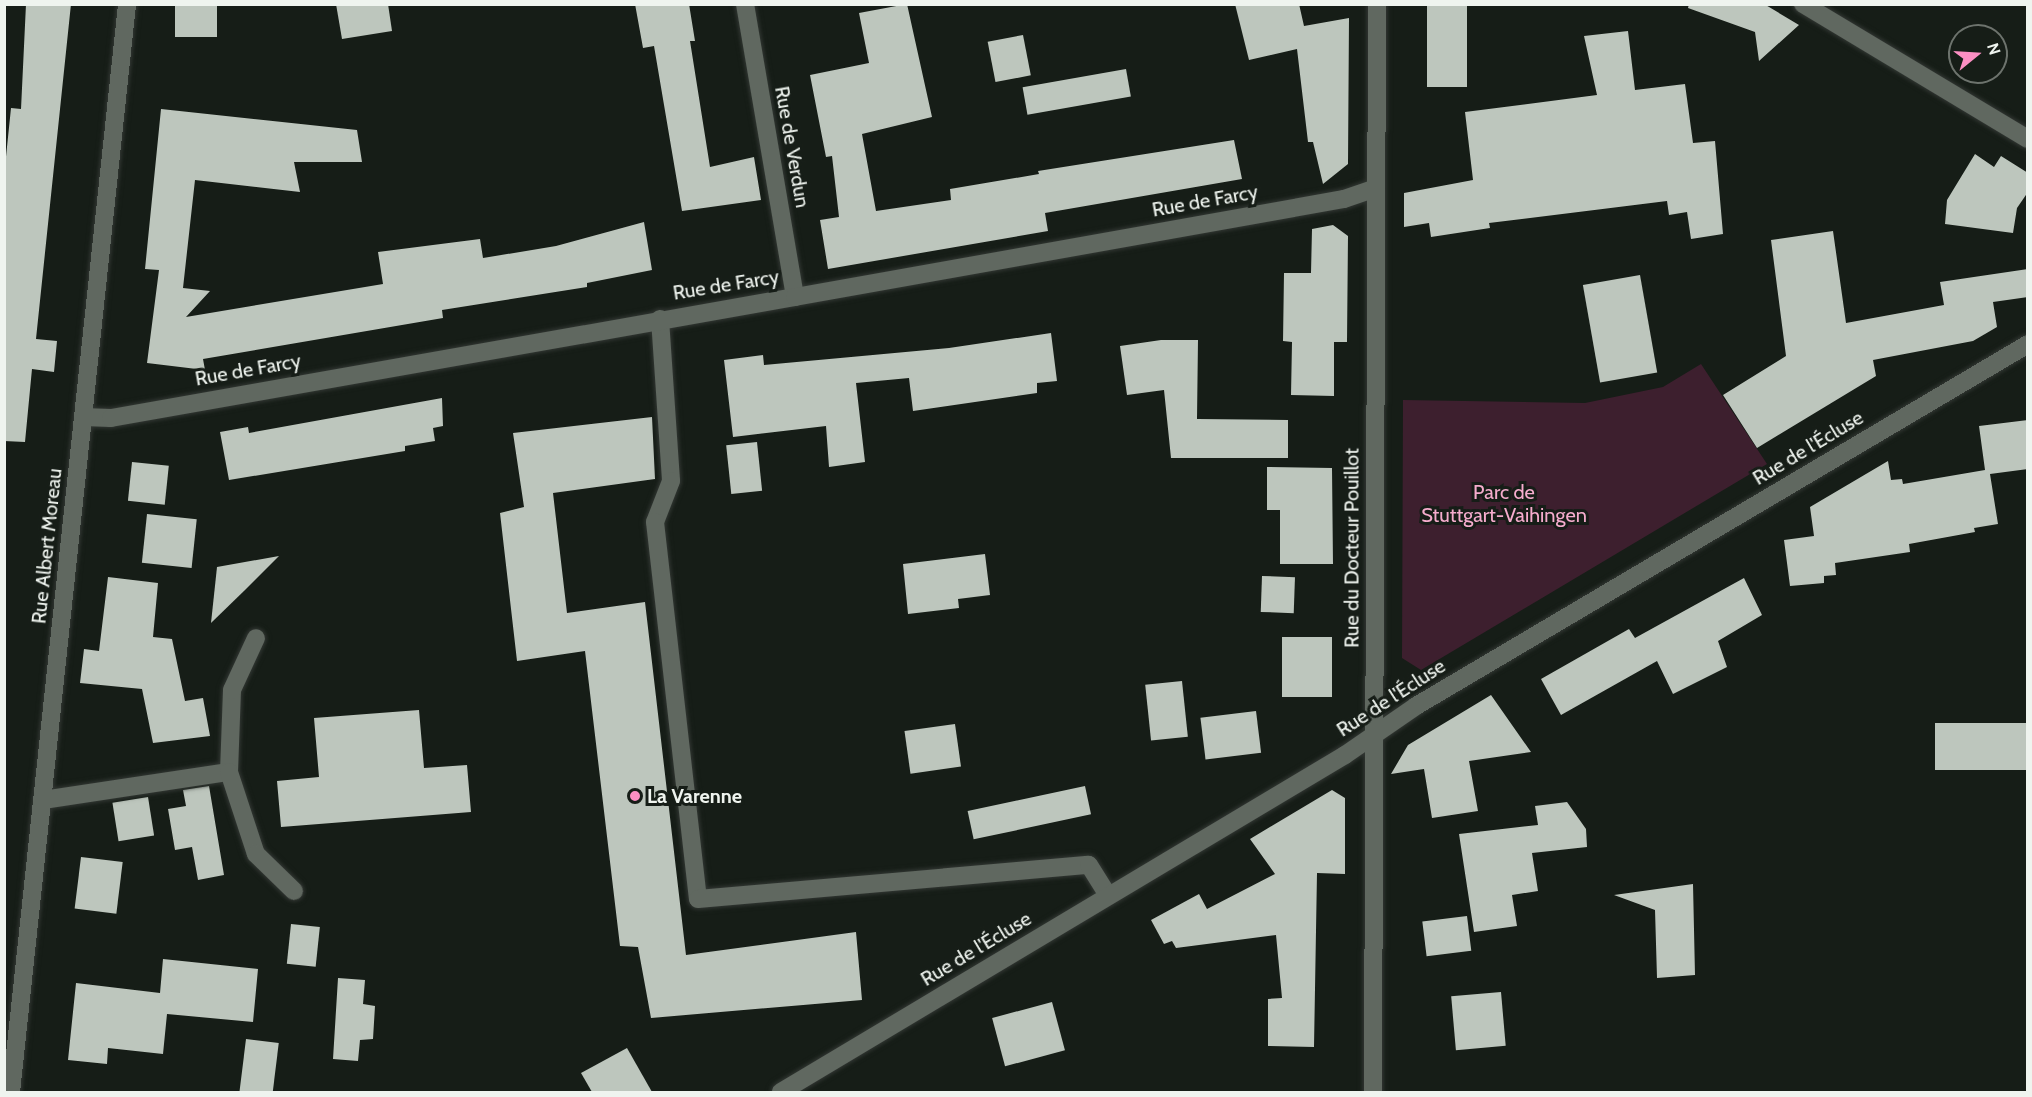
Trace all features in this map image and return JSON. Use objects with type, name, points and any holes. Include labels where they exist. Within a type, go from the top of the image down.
[{"type":"street","name":"Rue Albert Moreau","points":[[11,1092],[127,4]]},
{"type":"street","name":"Rue de Verdun","points":[[745,4],[795,297]]},
{"type":"street","name":"Rue du Docteur Pouillot","points":[[1373,1092],[1377,4]]},
{"type":"street","points":[[1803,4],[2028,139]]},
{"type":"street","name":"Rue de Farcy","points":[[83,417],[111,417],[795,297],[1344,199],[1376,188]]},
{"type":"street","points":[[660,319],[671,481],[655,522],[699,899],[1089,865],[1108,896]]},
{"type":"street","name":"Rue de l'Écluse","points":[[781,1092],[1345,756],[1373,732],[2028,344]]},
{"type":"street","points":[[256,638],[232,690],[229,772],[256,854],[294,891]]},
{"type":"street","points":[[43,800],[229,772]]},
{"type":"green space","name":"Parc de Stuttgart-Vaihingen","points":[[1701,364],[1767,464],[1421,670],[1402,658],[1403,400],[1585,403],[1663,387]]},
{"type":"building","points":[[26,4],[71,4],[36,339],[57,341],[54,372],[32,369],[25,442],[4,441],[4,176],[11,108],[21,109]]},
{"type":"building","points":[[175,4],[217,4],[217,37],[175,37]]},
{"type":"building","points":[[336,4],[388,4],[392,31],[342,39]]},
{"type":"building","points":[[635,4],[689,4],[695,41],[690,41],[710,167],[754,157],[761,200],[682,211],[654,46],[643,48]]},
{"type":"building","points":[[907,4],[932,117],[862,134],[876,211],[951,200],[950,189],[1039,174],[1038,171],[1234,140],[1242,179],[1045,213],[1048,231],[828,269],[820,220],[839,217],[832,156],[826,157],[810,75],[869,63],[859,13]]},
{"type":"building","points":[[1235,4],[1299,4],[1304,26],[1349,18],[1348,164],[1323,184],[1313,142],[1308,142],[1297,49],[1249,60]]},
{"type":"building","points":[[1427,4],[1467,4],[1467,87],[1427,87]]},
{"type":"building","points":[[1689,4],[1764,4],[1799,25],[1759,61],[1755,32],[1688,8]]},
{"type":"building","points":[[1628,31],[1635,90],[1685,84],[1693,143],[1715,141],[1723,234],[1691,239],[1687,212],[1669,215],[1667,201],[1489,223],[1490,228],[1431,237],[1429,223],[1404,227],[1404,193],[1473,180],[1465,112],[1597,95],[1584,36]]},
{"type":"building","points":[[1023,35],[1031,75],[995,82],[988,42]]},
{"type":"building","points":[[1126,69],[1131,97],[1027,115],[1023,87]]},
{"type":"building","points":[[161,109],[357,130],[362,162],[294,162],[300,192],[195,180],[183,288],[210,291],[186,317],[383,284],[378,252],[480,239],[483,258],[556,246],[644,222],[652,270],[587,283],[587,287],[442,310],[443,318],[203,359],[205,370],[147,363],[159,270],[145,269]]},
{"type":"building","points":[[1975,154],[1994,167],[2001,156],[2028,173],[2028,192],[2017,208],[2013,233],[1945,224],[1947,200]]},
{"type":"building","points":[[1333,225],[1348,236],[1347,342],[1334,342],[1334,396],[1291,395],[1292,342],[1283,341],[1284,273],[1311,273],[1312,229]]},
{"type":"building","points":[[1833,231],[1846,323],[1944,305],[1940,282],[2028,269],[2028,297],[1993,302],[1997,327],[1973,341],[1873,360],[1876,376],[1757,448],[1723,395],[1786,356],[1771,240]]},
{"type":"building","points":[[1640,275],[1657,372],[1600,383],[1583,285]]},
{"type":"building","points":[[1051,333],[1057,381],[1037,383],[1037,393],[913,411],[909,378],[856,383],[865,462],[829,467],[826,426],[733,437],[724,360],[763,355],[764,365],[949,348]]},
{"type":"building","points":[[1161,340],[1198,340],[1197,419],[1288,420],[1288,458],[1171,458],[1164,390],[1127,395],[1120,346]]},
{"type":"building","points":[[442,398],[443,426],[433,428],[435,441],[405,446],[405,451],[229,480],[220,432],[248,427],[249,433]]},
{"type":"building","name":"La Varenne","points":[[652,417],[655,479],[553,493],[567,613],[645,602],[686,955],[856,932],[862,1000],[651,1018],[638,947],[620,946],[585,651],[517,661],[500,513],[524,507],[513,433]]},
{"type":"building","points":[[2028,420],[2028,469],[1990,474],[1998,524],[1974,528],[1975,532],[1909,544],[1910,552],[1835,563],[1836,575],[1824,576],[1824,583],[1790,586],[1784,540],[1814,536],[1810,507],[1888,461],[1891,480],[1902,479],[1903,484],[1985,470],[1979,426]]},
{"type":"building","points":[[757,442],[762,491],[731,494],[726,445]]},
{"type":"building","points":[[132,462],[169,466],[165,505],[128,501]]},
{"type":"building","points":[[1267,467],[1332,468],[1333,564],[1280,564],[1280,510],[1267,510]]},
{"type":"building","points":[[147,514],[197,519],[192,568],[142,563]]},
{"type":"building","points":[[985,554],[990,595],[958,599],[959,608],[908,614],[903,564]]},
{"type":"building","points":[[279,556],[246,589],[211,623],[217,567]]},
{"type":"building","points":[[1262,576],[1295,577],[1294,613],[1261,612]]},
{"type":"building","points":[[108,577],[158,583],[153,637],[172,639],[185,701],[203,698],[210,736],[153,743],[142,689],[80,683],[84,649],[99,651]]},
{"type":"building","points":[[1744,578],[1762,615],[1718,641],[1727,667],[1673,694],[1657,661],[1561,715],[1541,679],[1629,629],[1635,638]]},
{"type":"building","points":[[1282,637],[1332,637],[1332,697],[1282,697]]},
{"type":"building","points":[[1182,681],[1188,737],[1151,741],[1145,685]]},
{"type":"building","points":[[1491,695],[1531,752],[1469,761],[1478,811],[1432,818],[1424,769],[1391,774],[1408,745]]},
{"type":"building","points":[[419,710],[424,768],[467,765],[471,812],[281,827],[277,781],[319,777],[314,718]]},
{"type":"building","points":[[1256,711],[1261,753],[1206,760],[1200,718]]},
{"type":"building","points":[[1935,723],[2028,723],[2028,770],[1935,770]]},
{"type":"building","points":[[955,724],[961,767],[910,774],[904,731]]},
{"type":"building","points":[[209,786],[224,875],[198,880],[192,847],[175,850],[168,809],[186,806],[183,790]]},
{"type":"building","points":[[1085,786],[1091,814],[974,839],[968,811]]},
{"type":"building","points":[[1332,790],[1345,798],[1345,874],[1317,873],[1314,1047],[1268,1046],[1268,999],[1282,998],[1276,935],[1176,948],[1172,941],[1164,944],[1151,920],[1199,894],[1207,909],[1275,874],[1250,839]]},
{"type":"building","points":[[148,797],[154,836],[119,841],[112,803]]},
{"type":"building","points":[[1567,802],[1586,829],[1587,847],[1532,853],[1538,891],[1512,895],[1517,926],[1474,932],[1459,834],[1538,825],[1535,806]]},
{"type":"building","points":[[81,857],[123,862],[116,914],[75,909]]},
{"type":"building","points":[[1693,884],[1695,975],[1657,978],[1655,910],[1614,895]]},
{"type":"building","points":[[1467,916],[1471,951],[1427,956],[1422,921]]},
{"type":"building","points":[[291,924],[320,927],[316,967],[287,964]]},
{"type":"building","points":[[163,959],[258,969],[253,1022],[167,1014],[163,1054],[108,1048],[107,1064],[68,1060],[76,983],[160,993]]},
{"type":"building","points":[[338,978],[365,980],[363,1004],[375,1006],[373,1039],[360,1040],[358,1061],[333,1059]]},
{"type":"building","points":[[1501,992],[1506,1046],[1456,1050],[1451,996]]},
{"type":"building","points":[[1052,1002],[1065,1050],[1005,1066],[992,1018]]},
{"type":"building","points":[[246,1039],[279,1043],[273,1092],[240,1092]]},
{"type":"building","points":[[627,1048],[652,1092],[592,1092],[581,1073]]},
{"type":"place","name":"La Varenne","points":[[635,796]]}]
